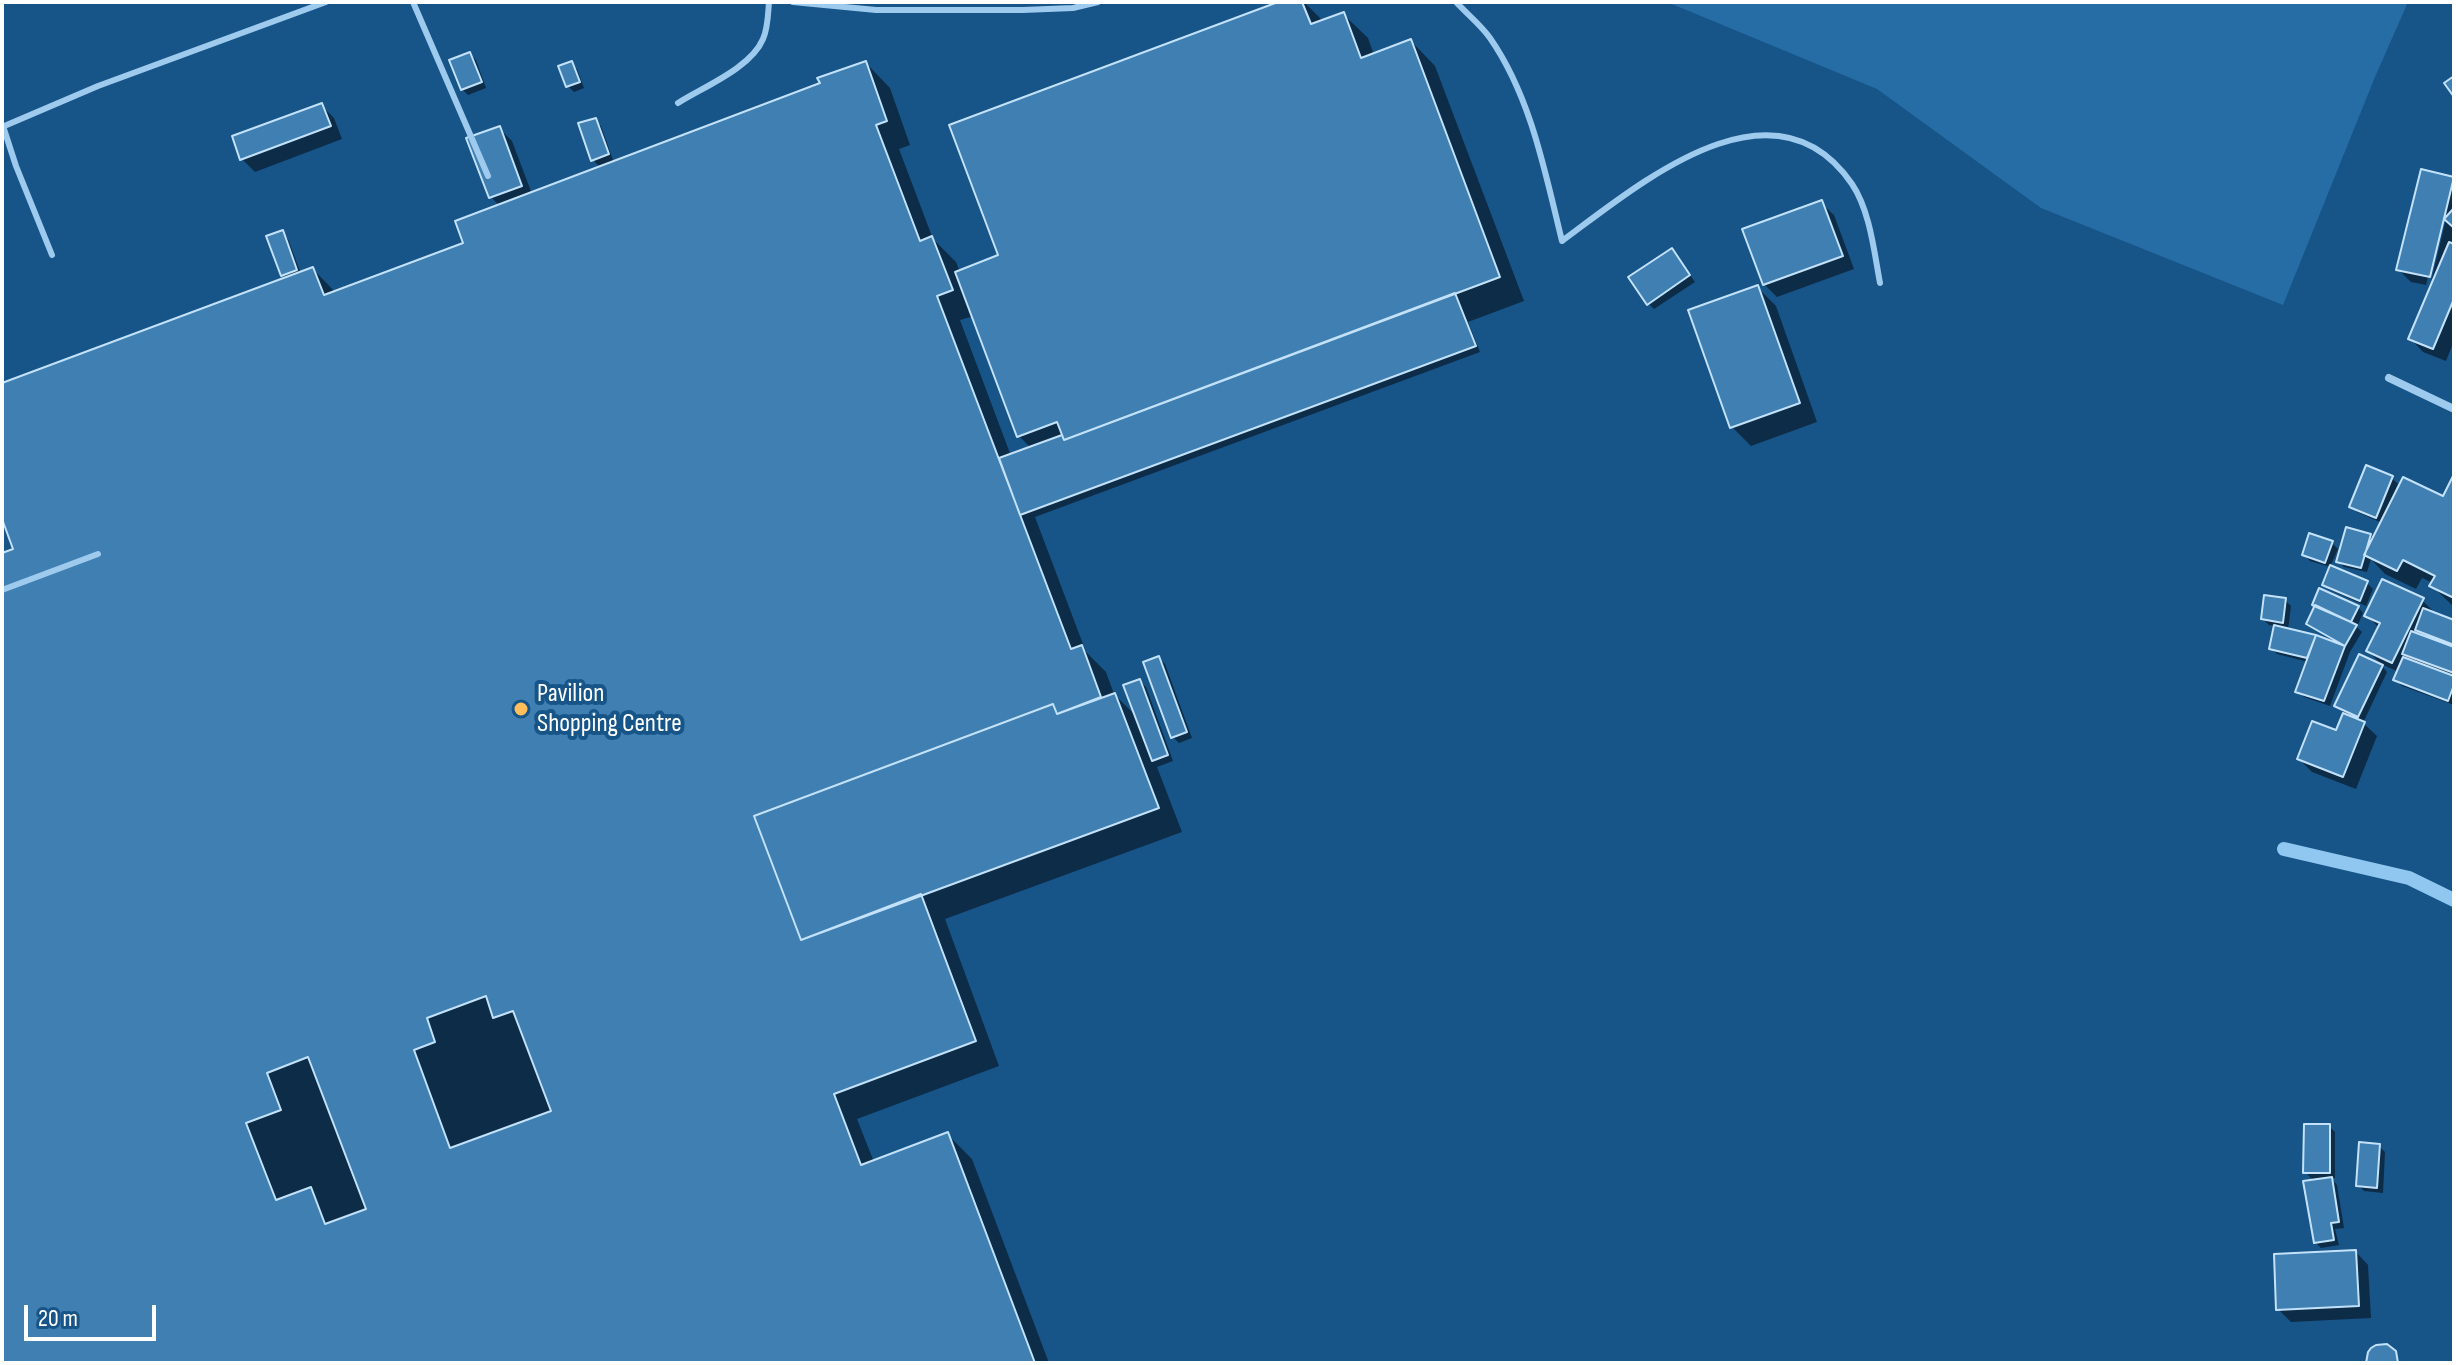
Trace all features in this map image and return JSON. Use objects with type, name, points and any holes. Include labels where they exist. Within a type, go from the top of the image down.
[{"type":"street","points":[[2389,378],[2454,409]]},
{"type":"lane","points":[[52,255],[2,126],[98,86],[326,2]]},
{"type":"lane","points":[[413,2],[488,176]]},
{"type":"lane","points":[[678,103],[737,68],[755,53],[766,33],[769,2]]},
{"type":"lane","points":[[793,2],[876,10],[1048,9],[1073,8],[1098,2]]},
{"type":"lane","points":[[1456,2],[1490,37],[1515,84],[1537,143],[1562,241],[1652,176],[1683,159],[1716,144],[1753,135],[1786,137],[1816,149],[1852,184],[1871,235],[1880,283]]},
{"type":"lane","points":[[2,590],[98,554]]},
{"type":"shaded area","points":[[1667,2],[2408,2],[2283,305],[2041,208],[1877,89]]},
{"type":"building","points":[[1278,2],[1302,2],[1311,24],[1344,12],[1361,58],[1411,39],[1500,277],[1064,440],[1057,422],[1017,437],[955,272],[998,255],[949,125]]},
{"type":"building","points":[[470,52],[482,82],[461,90],[449,60]]},
{"type":"building","points":[[572,61],[580,82],[566,87],[558,66]]},
{"type":"building","name":"Pavilion Shopping Centre","points":[[866,61],[887,121],[876,125],[920,241],[932,236],[953,290],[937,296],[1071,649],[1082,645],[1101,697],[1057,714],[1053,704],[754,816],[801,940],[921,894],[976,1041],[834,1094],[861,1165],[948,1132],[1035,1363],[2,1363],[2,553],[13,549],[2,519],[2,383],[313,267],[324,295],[463,243],[455,221],[820,83],[817,78]]},
{"type":"building","points":[[2454,76],[2454,97],[2444,83]]},
{"type":"building","points":[[322,103],[331,126],[240,160],[232,136]]},
{"type":"building","points":[[596,118],[609,154],[591,161],[578,123]]},
{"type":"building","points":[[500,126],[522,186],[489,198],[466,138]]},
{"type":"building","points":[[2421,169],[2454,177],[2430,277],[2396,270]]},
{"type":"building","points":[[1822,200],[1843,256],[1763,285],[1742,229]]},
{"type":"building","points":[[2454,208],[2454,228],[2444,219]]},
{"type":"building","points":[[283,230],[297,270],[281,276],[266,236]]},
{"type":"building","points":[[2449,242],[2454,244],[2454,299],[2433,349],[2408,339]]},
{"type":"building","points":[[1672,248],[1690,275],[1647,305],[1628,277]]},
{"type":"building","points":[[1758,285],[1800,403],[1730,428],[1688,310]]},
{"type":"building","points":[[1455,293],[1476,346],[1020,515],[999,458],[1062,435],[1064,440]]},
{"type":"building","points":[[2366,465],[2393,476],[2376,518],[2349,507]]},
{"type":"building","points":[[2454,474],[2454,598],[2429,586],[2435,576],[2403,560],[2397,571],[2364,555],[2403,477],[2443,496]]},
{"type":"building","points":[[2346,527],[2371,534],[2361,568],[2336,562]]},
{"type":"building","points":[[2309,533],[2333,541],[2325,563],[2302,555]]},
{"type":"building","points":[[2330,565],[2368,581],[2360,601],[2322,585]]},
{"type":"building","points":[[2382,579],[2424,598],[2392,663],[2366,651],[2380,623],[2364,616]]},
{"type":"building","points":[[2319,588],[2359,606],[2351,622],[2312,605]]},
{"type":"building","points":[[2264,595],[2286,598],[2283,623],[2261,619]]},
{"type":"building","points":[[2315,605],[2357,625],[2345,646],[2306,624]]},
{"type":"building","points":[[2423,608],[2454,620],[2454,645],[2415,630]]},
{"type":"building","points":[[2274,625],[2316,635],[2307,658],[2269,649]]},
{"type":"building","points":[[2411,631],[2454,647],[2454,673],[2402,654]]},
{"type":"building","points":[[2316,635],[2345,646],[2324,701],[2295,692]]},
{"type":"building","points":[[2359,654],[2383,665],[2358,717],[2334,706]]},
{"type":"building","points":[[1159,656],[1187,732],[1171,738],[1143,662]]},
{"type":"building","points":[[2403,657],[2454,676],[2448,701],[2393,680]]},
{"type":"building","points":[[1140,679],[1168,755],[1152,761],[1123,685]]},
{"type":"building","points":[[1115,693],[1159,808],[801,940],[754,816],[1053,704],[1057,714]]},
{"type":"building","points":[[2343,713],[2365,722],[2343,777],[2297,759],[2312,721],[2336,730]]},
{"type":"building","points":[[486,996],[493,1018],[513,1011],[551,1111],[450,1148],[414,1050],[435,1042],[427,1018]]},
{"type":"building","points":[[308,1057],[366,1209],[325,1224],[311,1187],[276,1200],[246,1123],[281,1110],[267,1073]]},
{"type":"building","points":[[2304,1124],[2330,1124],[2330,1173],[2303,1173]]},
{"type":"building","points":[[2359,1142],[2380,1144],[2377,1188],[2356,1186]]},
{"type":"building","points":[[2332,1177],[2339,1222],[2331,1223],[2334,1240],[2314,1243],[2303,1181]]},
{"type":"building","points":[[2356,1250],[2359,1306],[2276,1310],[2274,1254]]},
{"type":"building","points":[[2387,1344],[2396,1351],[2398,1363],[2366,1363],[2371,1348]]},
{"type":"waterway","points":[[2284,849],[2409,878],[2454,900]]},
{"type":"place","name":"Pavilion Shopping Centre","points":[[521,709]]}]
